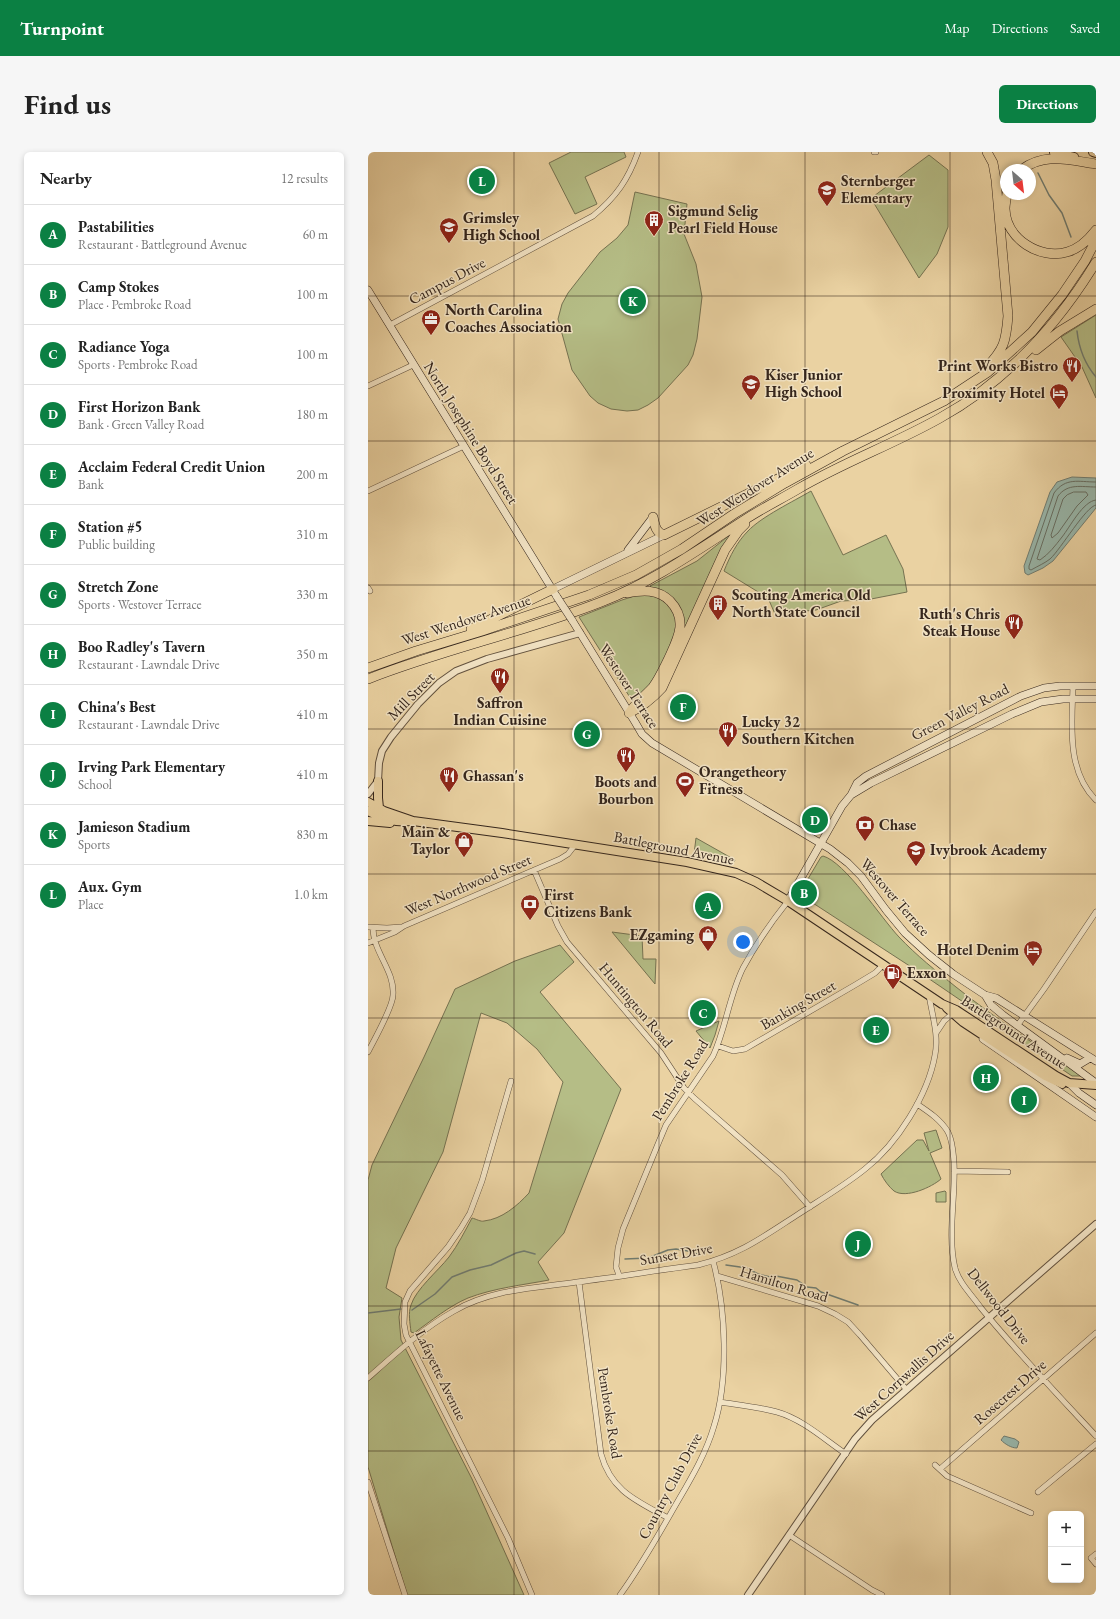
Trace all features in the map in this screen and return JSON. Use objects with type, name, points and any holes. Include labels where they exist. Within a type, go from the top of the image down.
[{"type":"highway","points":[[965,388],[995,359],[1006,338],[1008,316],[996,180],[993,163],[987,152]]},
{"type":"highway","points":[[1032,164],[1054,157],[1096,164]]},
{"type":"highway","points":[[1006,200],[1005,209],[1009,223],[1020,240],[1032,248],[1054,254],[1068,252],[1080,246],[1096,230]]},
{"type":"highway","name":"West Wendover Avenue","points":[[368,668],[589,595],[636,575],[682,549],[760,497],[843,451],[926,411],[965,388],[994,368],[1032,332],[1062,296],[1085,261],[1096,240]]},
{"type":"highway","name":"West Wendover Avenue","points":[[372,677],[557,618],[616,596],[692,555],[748,518],[802,487],[954,410],[988,388],[1017,364],[1063,311],[1096,262]]},
{"type":"highway","points":[[1017,364],[1060,330],[1096,309]]},
{"type":"highway","points":[[654,517],[656,529],[659,533],[664,535],[815,460],[843,451]]},
{"type":"highway","points":[[629,713],[652,699],[662,688],[725,550],[738,530],[761,511]]},
{"type":"highway","points":[[616,596],[638,591],[659,593],[666,597],[675,608],[679,616],[680,624],[679,636],[657,681],[636,703],[629,713]]},
{"type":"highway","points":[[452,639],[555,593]]},
{"type":"main road","points":[[1054,152],[1096,164]]},
{"type":"main road","name":"North Josephine Boyd Street","points":[[368,290],[555,593]]},
{"type":"main road","points":[[623,555],[634,544],[654,517]]},
{"type":"main road","points":[[555,593],[623,555],[664,535]]},
{"type":"main road","name":"Westover Terrace","points":[[555,593],[642,734],[652,743],[830,849],[848,863],[861,876],[905,933],[929,955],[953,974],[985,995],[996,998],[1025,1015],[1093,1059]]},
{"type":"main road","name":"Green Valley Road","points":[[820,844],[857,783],[866,776],[1003,704],[1044,688],[1096,686]]},
{"type":"main road","name":"Green Valley Road","points":[[851,795],[871,783],[1012,714],[1041,702],[1063,699],[1096,700]]},
{"type":"main road","points":[[378,780],[378,798],[380,808]]},
{"type":"main road","name":"Battleground Avenue","points":[[368,802],[413,821]]},
{"type":"main road","name":"Battleground Avenue","points":[[368,811],[399,822],[413,821],[509,834],[687,862],[728,871],[751,880],[788,901],[884,964],[942,1004],[963,1022],[1045,1076],[1059,1084],[1096,1084]]},
{"type":"main road","points":[[368,820],[386,824],[399,822]]},
{"type":"main road","name":"Pembroke Road","points":[[788,901],[820,844]]},
{"type":"main road","name":"Westover Terrace","points":[[985,995],[991,1005],[1017,1026],[1096,1084]]},
{"type":"main road","name":"Battleground Avenue","points":[[942,1004],[956,1010],[1069,1083]]},
{"type":"main road","points":[[963,1022],[1005,1056],[1096,1117]]},
{"type":"main road","points":[[1046,1047],[1080,1064],[1093,1059]]},
{"type":"main road","points":[[1069,1083],[1079,1093],[1096,1105]]},
{"type":"street","name":"Campus Drive","points":[[390,325],[593,216],[607,205],[619,192],[627,179],[638,152]]},
{"type":"street","points":[[368,386],[413,365]]},
{"type":"street","points":[[368,491],[464,446]]},
{"type":"street","name":"Mill Street","points":[[378,780],[379,763],[382,751],[418,704],[439,683],[456,671],[487,659],[580,633]]},
{"type":"street","points":[[1073,686],[1074,755],[1081,776],[1096,800]]},
{"type":"street","points":[[368,794],[378,780]]},
{"type":"street","name":"West Northwood Street","points":[[368,943],[568,854],[575,845]]},
{"type":"street","name":"Huntington Road","points":[[534,870],[556,923],[567,942],[661,1053],[689,1093],[782,1175],[810,1207]]},
{"type":"street","name":"Pembroke Road","points":[[619,1276],[616,1267],[618,1248],[623,1230],[663,1131],[707,1066],[718,1046],[735,988],[743,969],[788,901]]},
{"type":"street","points":[[1017,1026],[1096,912]]},
{"type":"street","points":[[368,1052],[370,1043],[394,997],[391,980],[374,940],[371,927],[387,928],[404,926]]},
{"type":"street","name":"Banking Street","points":[[718,1046],[733,1051],[739,1051],[749,1047],[875,973],[884,964]]},
{"type":"street","name":"Sunset Drive","points":[[368,1378],[410,1342],[454,1310],[475,1301],[529,1288],[698,1265],[713,1261],[742,1250],[760,1240],[810,1207],[866,1168],[895,1138],[924,1092],[935,1058],[936,1033],[929,995]]},
{"type":"street","points":[[936,1033],[944,1021],[952,1014]]},
{"type":"street","name":"Lafayette Avenue","points":[[511,1080],[482,1181],[470,1213],[462,1228],[448,1247],[410,1291],[405,1302],[404,1324],[406,1335],[508,1538],[532,1595]]},
{"type":"street","name":"Dellwood Drive","points":[[917,1104],[930,1112],[941,1122],[948,1133],[953,1146],[954,1171],[952,1243],[955,1268],[961,1282],[989,1317],[1043,1379],[1096,1436]]},
{"type":"street","points":[[954,1171],[1008,1172]]},
{"type":"street","name":"West Cornwallis Drive","points":[[748,1595],[846,1454],[872,1420],[1096,1224]]},
{"type":"street","name":"Country Club Drive","points":[[620,1595],[635,1575],[703,1456],[715,1426],[720,1402],[724,1348],[717,1276],[713,1261]]},
{"type":"street","name":"Hamilton Road","points":[[717,1276],[818,1306],[835,1314],[848,1322],[906,1390]]},
{"type":"street","name":"Pembroke Road","points":[[579,1282],[601,1454],[604,1465],[619,1488],[634,1499],[668,1518]]},
{"type":"street","name":"Rosecrest Drive","points":[[940,1469],[1096,1333]]},
{"type":"street","points":[[720,1402],[778,1412],[802,1424],[846,1454]]},
{"type":"street","points":[[1038,1492],[1096,1444]]},
{"type":"street","points":[[935,1465],[948,1476],[1031,1513]]},
{"type":"street","points":[[368,1482],[405,1595]]},
{"type":"street","points":[[789,1535],[872,1590],[882,1595]]},
{"type":"street","points":[[1096,1554],[1091,1558],[1096,1564]]},
{"type":"green space","points":[[571,152],[624,152],[626,157],[585,177],[597,204],[575,214],[549,163]]},
{"type":"green space","points":[[929,155],[948,170],[948,227],[937,254],[919,278],[872,200],[874,196]]},
{"type":"green space","points":[[635,192],[687,204],[684,234],[696,264],[702,297],[697,339],[693,355],[688,365],[658,398],[638,410],[627,411],[611,409],[598,403],[590,396],[572,370],[558,319],[562,304],[568,293],[600,252],[617,238],[628,225]]},
{"type":"green space","points":[[1096,315],[1096,398],[1082,367],[1061,337]]},
{"type":"green space","points":[[811,491],[843,555],[886,535],[903,569],[907,592],[866,600],[841,601],[816,610],[775,614],[768,598],[724,571],[731,555],[744,535],[769,515]]},
{"type":"green space","points":[[731,534],[684,635],[683,619],[650,586],[697,561]]},
{"type":"green space","points":[[641,594],[657,597],[671,606],[677,621],[676,637],[652,683],[638,696],[631,699],[579,617]]},
{"type":"green space","points":[[696,838],[735,860],[733,863],[694,854]]},
{"type":"green space","points":[[823,856],[832,860],[852,879],[891,928],[926,963],[1018,1033],[1082,1076],[1072,1076],[922,974],[799,894]]},
{"type":"green space","points":[[612,932],[642,936],[643,959],[656,959],[655,984]]},
{"type":"green space","points":[[560,945],[574,962],[540,992],[621,1089],[564,1233],[538,1262],[549,1280],[498,1289],[468,1298],[447,1309],[414,1333],[411,1332],[410,1311],[414,1299],[422,1286],[449,1257],[472,1218],[483,1221],[497,1218],[514,1207],[529,1193],[563,1082],[537,1049],[507,1023],[481,1013],[443,1152],[396,1248],[386,1288],[402,1298],[399,1317],[401,1340],[472,1479],[524,1595],[407,1595],[368,1467],[368,1180],[372,1165],[455,989],[515,961]]},
{"type":"green space","points":[[719,1021],[715,1035],[710,1048],[696,1031]]},
{"type":"green space","points":[[936,1130],[942,1148],[930,1153],[941,1179],[932,1185],[912,1193],[905,1194],[894,1191],[890,1188],[881,1174],[917,1140],[923,1140],[929,1151],[924,1133]]},
{"type":"green space","points":[[945,1191],[946,1202],[936,1202],[936,1193]]},
{"type":"water","points":[[1072,477],[1096,478],[1096,508],[1053,561],[1043,568],[1028,575],[1025,573],[1024,566],[1050,492],[1057,482]]},
{"type":"water","points":[[1004,1436],[1015,1439],[1019,1442],[1017,1448],[1010,1447],[1001,1440]]},
{"type":"waterway","points":[[1038,173],[1049,195],[1062,213],[1071,237]]},
{"type":"waterway","points":[[1077,331],[1083,356],[1096,377]]},
{"type":"waterway","points":[[625,1259],[648,1258],[668,1250],[676,1249],[694,1252],[698,1255]]},
{"type":"waterway","points":[[412,1310],[435,1294],[452,1277],[470,1270],[491,1265],[516,1253],[524,1251],[535,1254]]},
{"type":"waterway","points":[[726,1265],[747,1268],[758,1274],[770,1277],[776,1276],[797,1280],[807,1287],[816,1288],[821,1292],[858,1305]]},
{"type":"waterway","points":[[368,1313],[401,1309]]},
{"type":"place","name":"Aux. Gym","points":[[482,181]]},
{"type":"place","name":"Sternberger Elementary","points":[[827,207]]},
{"type":"place","name":"Sigmund Selig Pearl Field House","points":[[654,237]]},
{"type":"place","name":"Grimsley High School","points":[[449,244]]},
{"type":"place","name":"Jamieson Stadium","points":[[633,301]]},
{"type":"place","name":"North Carolina Coaches Association","points":[[431,336]]},
{"type":"place","name":"Print Works Bistro","points":[[1072,383]]},
{"type":"place","name":"Kiser Junior High School","points":[[751,401]]},
{"type":"place","name":"Proximity Hotel","points":[[1059,410]]},
{"type":"place","name":"Scouting America Old North State Council","points":[[718,621]]},
{"type":"place","name":"Ruth's Chris Steak House","points":[[1014,640]]},
{"type":"place","name":"Saffron Indian Cuisine","points":[[500,694]]},
{"type":"place","name":"Station #5","points":[[683,707]]},
{"type":"place","name":"Stretch Zone","points":[[587,734]]},
{"type":"place","name":"Lucky 32 Southern Kitchen","points":[[728,748]]},
{"type":"place","name":"Boots and Bourbon","points":[[626,773]]},
{"type":"place","name":"Ghassan's","points":[[449,793]]},
{"type":"place","name":"Orangetheory Fitness","points":[[685,798]]},
{"type":"place","name":"First Horizon Bank","points":[[815,820]]},
{"type":"place","name":"Chase","points":[[865,842]]},
{"type":"place","name":"Main & Taylor","points":[[464,858]]},
{"type":"place","name":"Ivybrook Academy","points":[[916,867]]},
{"type":"place","name":"Camp Stokes","points":[[804,893]]},
{"type":"place","name":"Pastabilities","points":[[708,906]]},
{"type":"place","name":"First Citizens Bank","points":[[530,921]]},
{"type":"place","name":"EZgaming","points":[[708,952]]},
{"type":"place","name":"Hotel Denim","points":[[1033,967]]},
{"type":"place","name":"Exxon","points":[[893,990]]},
{"type":"place","name":"Radiance Yoga","points":[[703,1013]]},
{"type":"place","name":"Acclaim Federal Credit Union","points":[[876,1030]]},
{"type":"place","name":"Boo Radley's Tavern","points":[[986,1078]]},
{"type":"place","name":"China's Best","points":[[1024,1100]]},
{"type":"place","name":"Irving Park Elementary","points":[[858,1244]]}]
